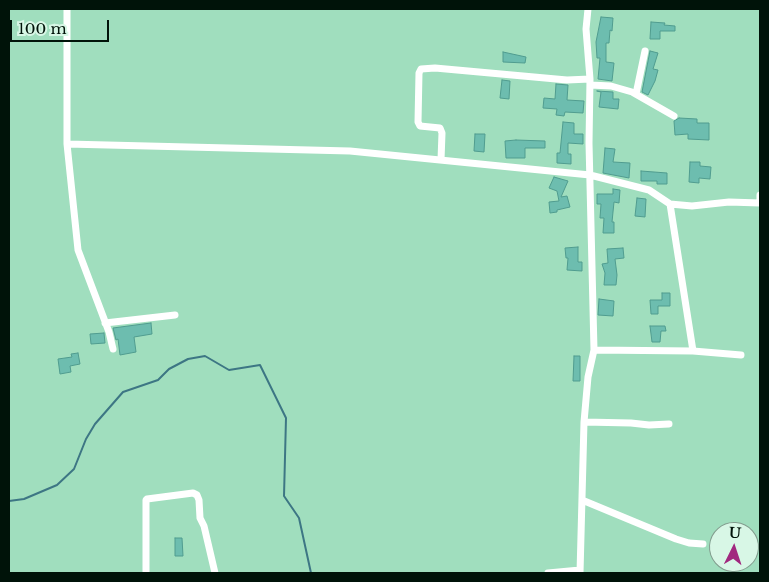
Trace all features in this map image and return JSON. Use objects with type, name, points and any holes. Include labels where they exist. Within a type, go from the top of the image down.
[{"type":"street","points":[[67,9],[67,144],[78,250],[113,349]]},
{"type":"street","points":[[548,573],[580,572],[584,422],[588,377],[594,350],[590,82],[586,29],[588,9]]},
{"type":"street","points":[[636,94],[645,51]]},
{"type":"street","points":[[441,160],[442,134],[440,128],[420,126],[418,122],[421,69],[435,68],[590,82],[636,94],[674,116]]},
{"type":"street","points":[[67,144],[350,151],[590,175],[649,190],[670,204],[692,206],[760,200]]},
{"type":"street","points":[[670,204],[694,351]]},
{"type":"street","points":[[105,323],[176,315]]},
{"type":"street","points":[[594,350],[694,351],[741,355]]},
{"type":"street","points":[[584,422],[670,424]]},
{"type":"street","points":[[146,573],[146,500],[148,498],[193,493],[197,495],[199,500],[199,514],[204,526],[215,573]]},
{"type":"street","points":[[582,500],[676,539],[689,543],[703,544]]},
{"type":"building","points":[[601,17],[613,18],[609,43],[606,43],[606,62],[614,63],[612,81],[598,79],[600,58],[597,58],[596,42]]},
{"type":"building","points":[[651,22],[675,26],[675,31],[660,31],[660,39],[650,39]]},
{"type":"building","points":[[650,51],[658,53],[653,69],[658,70],[648,95],[642,92]]},
{"type":"building","points":[[503,52],[526,57],[525,63],[503,62]]},
{"type":"building","points":[[502,80],[510,81],[509,99],[500,98]]},
{"type":"building","points":[[556,84],[568,85],[567,100],[584,101],[583,113],[565,112],[564,116],[556,115],[557,109],[543,108],[544,98],[555,99]]},
{"type":"building","points":[[597,91],[613,92],[613,99],[619,99],[618,109],[599,107],[601,92]]},
{"type":"building","points":[[679,118],[697,119],[697,123],[709,123],[709,140],[688,139],[688,134],[675,135],[674,121]]},
{"type":"building","points":[[563,122],[574,123],[574,134],[583,134],[583,144],[568,143],[568,154],[571,154],[571,164],[557,163],[557,153],[560,153]]},
{"type":"building","points":[[475,134],[485,134],[484,152],[474,151]]},
{"type":"building","points":[[505,141],[545,141],[545,148],[525,148],[525,158],[506,158]]},
{"type":"building","points":[[605,148],[615,149],[613,162],[630,163],[629,178],[603,173]]},
{"type":"building","points":[[690,162],[700,162],[700,166],[711,167],[710,179],[699,178],[699,183],[689,182]]},
{"type":"building","points":[[641,171],[667,173],[667,184],[657,184],[657,181],[641,181]]},
{"type":"building","points":[[554,177],[568,181],[561,197],[567,196],[570,207],[550,213],[549,202],[559,201],[557,191],[549,188]]},
{"type":"building","points":[[613,189],[620,190],[619,203],[614,202],[612,222],[614,222],[614,233],[603,233],[604,218],[600,218],[601,204],[597,204],[597,194],[613,194]]},
{"type":"building","points":[[637,198],[646,199],[645,217],[635,216]]},
{"type":"building","points":[[578,247],[578,262],[582,262],[582,271],[567,270],[568,258],[566,258],[565,248]]},
{"type":"building","points":[[623,248],[624,258],[615,259],[616,285],[604,285],[605,273],[602,264],[608,263],[607,249]]},
{"type":"building","points":[[662,293],[670,293],[670,306],[658,306],[658,314],[651,314],[650,300],[662,300]]},
{"type":"building","points":[[599,299],[614,301],[613,316],[598,315]]},
{"type":"building","points":[[151,323],[152,334],[134,337],[136,352],[120,355],[118,339],[116,340],[113,328]]},
{"type":"building","points":[[650,326],[665,326],[666,331],[661,331],[660,342],[652,342]]},
{"type":"building","points":[[104,333],[105,343],[91,344],[90,334]]},
{"type":"building","points":[[78,353],[80,364],[70,366],[71,372],[60,374],[58,359],[72,357],[71,354]]},
{"type":"building","points":[[574,356],[580,356],[580,381],[573,381]]},
{"type":"building","points":[[175,538],[182,538],[183,556],[175,556]]},
{"type":"waterway","points":[[9,501],[24,499],[57,485],[74,469],[86,439],[95,424],[123,392],[158,380],[169,369],[188,359],[205,356],[229,370],[260,365],[286,418],[284,496],[299,518],[311,573]]}]
